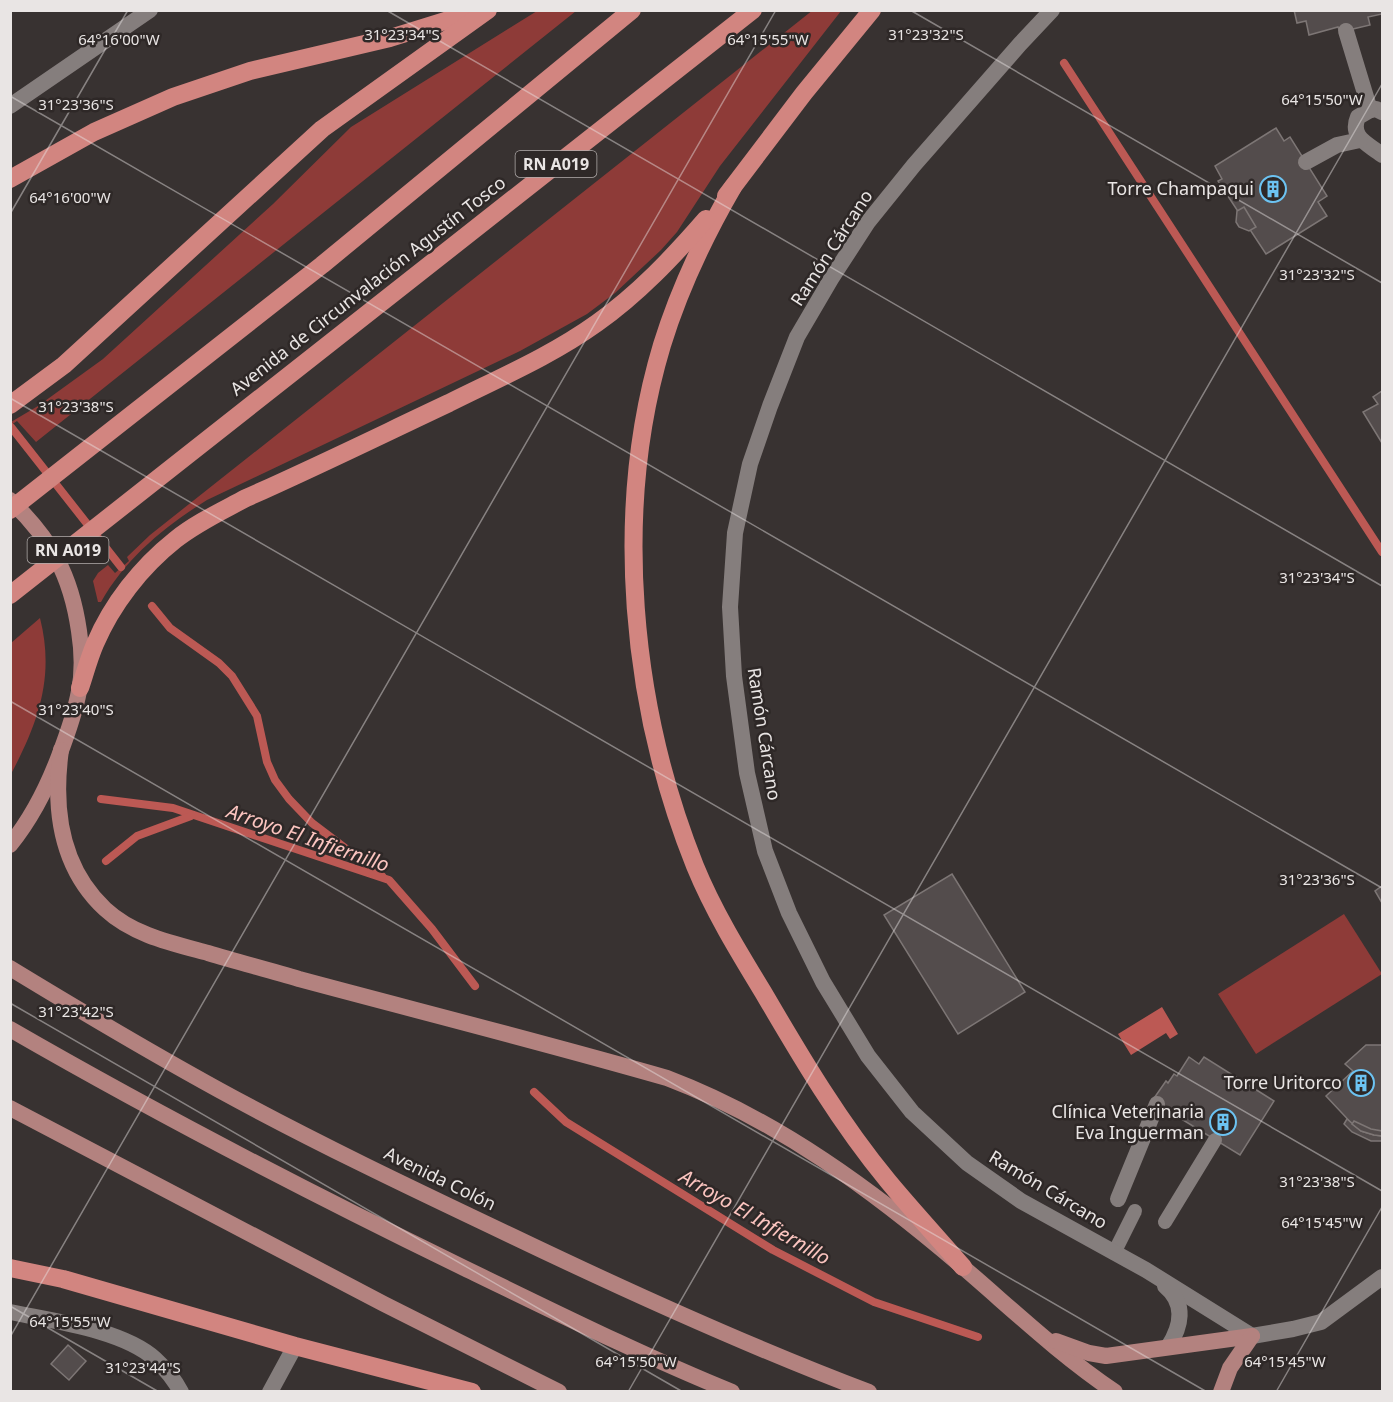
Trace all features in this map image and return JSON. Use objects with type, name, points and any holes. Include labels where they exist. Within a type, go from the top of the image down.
[{"type":"highway","points":[[10,179],[94,132],[173,97],[250,71],[390,38],[478,10]]},
{"type":"highway","points":[[10,405],[39,386],[64,365],[322,129],[488,10]]},
{"type":"highway","points":[[10,510],[322,265],[632,10]]},
{"type":"highway","name":"Avenida de Circunvalación Agustín Tosco","points":[[10,595],[753,10]]},
{"type":"highway","points":[[80,688],[94,645],[116,606],[147,565],[176,539],[211,516],[246,498],[495,381],[561,346],[599,322],[642,287],[687,241],[733,187],[804,93],[872,10]]},
{"type":"highway","points":[[733,187],[700,247],[672,315],[662,346],[646,417],[636,491],[634,558],[639,635],[648,708],[683,834],[705,886],[736,948],[848,1128],[887,1180],[963,1267]]},
{"type":"highway","points":[[10,1268],[63,1279],[295,1346],[472,1392]]},
{"type":"main road","points":[[10,106],[150,10]]},
{"type":"main road","name":"Ramón Cárcano","points":[[1052,10],[914,165],[868,222],[797,337],[750,464],[735,533],[730,607],[734,676],[747,773],[765,851],[789,913],[823,982],[868,1056],[912,1112],[967,1163],[1020,1201],[1146,1270],[1252,1336]]},
{"type":"main road","points":[[1346,31],[1376,111],[1361,114],[1356,122],[1355,131],[1360,140],[1383,155]]},
{"type":"main road","points":[[1306,162],[1337,145],[1360,140]]},
{"type":"main road","points":[[10,500],[32,520],[49,543],[64,570],[72,594],[80,640],[80,688],[75,711],[37,804],[10,845]]},
{"type":"main road","points":[[61,750],[57,796],[59,820],[74,870],[94,898],[129,927],[182,946],[638,1069],[690,1086],[766,1124],[814,1152],[862,1186],[963,1267],[1036,1332],[1114,1392]]},
{"type":"main road","name":"Avenida Colón","points":[[13,970],[220,1091],[371,1167],[522,1241],[672,1310],[804,1367],[869,1392]]},
{"type":"main road","points":[[10,1029],[118,1091],[330,1203],[648,1356],[732,1392]]},
{"type":"main road","points":[[1118,1199],[1157,1104]]},
{"type":"main road","points":[[10,1108],[384,1304],[559,1392]]},
{"type":"main road","points":[[1146,1270],[1169,1290],[1178,1302],[1181,1318],[1177,1334],[1168,1347]]},
{"type":"main road","points":[[1036,1332],[1089,1353],[1106,1356],[1252,1336],[1321,1322],[1383,1277]]},
{"type":"main road","points":[[10,1312],[90,1330],[129,1343],[154,1358],[172,1376],[181,1392]]},
{"type":"main road","points":[[1221,1392],[1230,1368],[1252,1336]]},
{"type":"main road","points":[[270,1392],[295,1346]]},
{"type":"lane","points":[[1165,1222],[1215,1140]]},
{"type":"lane","points":[[1114,1253],[1135,1210]]},
{"type":"shaded area","points":[[813,10],[841,11],[720,166],[677,232],[615,293],[587,314],[520,351],[207,500],[176,521],[134,557],[101,602],[98,602],[93,581],[98,573],[108,565],[115,573],[129,561],[127,557],[150,535]]},
{"type":"shaded area","points":[[537,11],[576,11],[36,442],[17,421],[11,425],[11,422],[38,406],[103,359],[273,204],[351,127]]},
{"type":"shaded area","points":[[40,618],[46,660],[45,680],[36,718],[11,774],[11,643]]},
{"type":"shaded area","points":[[1344,914],[1382,974],[1256,1054],[1218,994]]},
{"type":"shaded area","points":[[1162,1007],[1178,1034],[1170,1039],[1166,1033],[1131,1055],[1118,1034]]},
{"type":"building","points":[[1294,10],[1382,10],[1382,14],[1368,17],[1370,25],[1340,32],[1338,27],[1309,35],[1306,21],[1297,23]]},
{"type":"building","name":"Torre Champaqui","points":[[1276,128],[1284,141],[1290,137],[1327,196],[1318,202],[1327,216],[1266,254],[1218,181],[1222,179],[1215,166]]},
{"type":"building","points":[[1244,207],[1256,227],[1249,231],[1239,227],[1236,222],[1237,211]]},
{"type":"building","points":[[1382,391],[1382,443],[1363,412],[1378,404],[1373,397]]},
{"type":"building","points":[[952,874],[1025,992],[958,1034],[884,915]]},
{"type":"building","points":[[1382,886],[1382,903],[1375,891]]},
{"type":"building","name":"Torre Uritorco","points":[[1366,1045],[1382,1045],[1382,1136],[1368,1134],[1355,1127],[1326,1096],[1353,1071],[1345,1064]]},
{"type":"building","name":"Clínica Veterinaria Eva Inguerman","points":[[1189,1057],[1199,1064],[1204,1057],[1274,1101],[1240,1155],[1152,1101],[1166,1081],[1168,1083],[1174,1074],[1177,1076]]},
{"type":"building","points":[[1347,1119],[1361,1131],[1382,1136],[1382,1141],[1371,1141],[1352,1132],[1344,1124]]},
{"type":"building","points":[[1354,1121],[1371,1129],[1382,1131],[1382,1136],[1361,1131],[1352,1124]]},
{"type":"building","points":[[68,1345],[86,1361],[69,1380],[51,1364]]},
{"type":"waterway","points":[[1064,63],[1382,552]]},
{"type":"waterway","points":[[11,427],[121,567]]},
{"type":"waterway","points":[[152,606],[170,628],[219,663],[232,676],[257,716],[267,762],[275,780],[289,799],[312,823],[382,876]]},
{"type":"waterway","name":"Arroyo El Infiernillo","points":[[101,799],[173,808],[389,880],[432,929],[475,986]]},
{"type":"waterway","name":"Arroyo El Infiernillo","points":[[106,861],[137,836],[191,816]]},
{"type":"waterway","name":"Arroyo El Infiernillo","points":[[534,1092],[566,1122],[773,1250],[874,1302],[978,1337]]},
{"type":"place","name":"Torre Champaqui","points":[[1273,189]]},
{"type":"place","name":"Torre Uritorco","points":[[1361,1083]]},
{"type":"place","name":"Clínica Veterinaria Eva Inguerman","points":[[1223,1122]]}]
